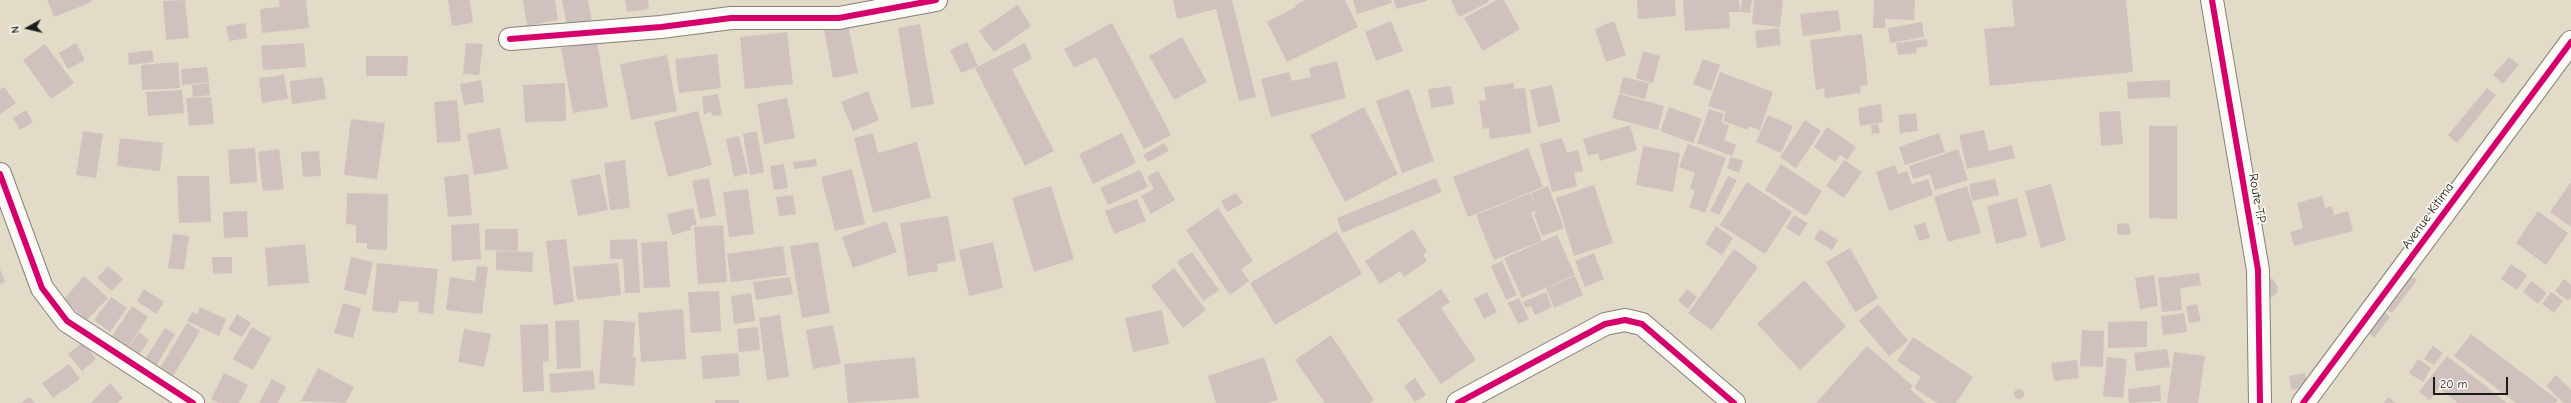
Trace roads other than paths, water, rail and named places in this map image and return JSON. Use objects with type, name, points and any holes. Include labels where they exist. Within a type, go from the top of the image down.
[{"type":"street","points":[[510,39],[661,27],[731,18],[839,18],[936,0]]},
{"type":"street","name":"Route T.P.","points":[[2212,0],[2258,270],[2260,403]]},
{"type":"street","name":"Avenue Kitima","points":[[2303,403],[2571,42]]},
{"type":"street","points":[[0,174],[42,288],[67,321],[193,403]]},
{"type":"street","points":[[1458,403],[1605,324],[1625,320],[1642,324],[1734,403]]}]
